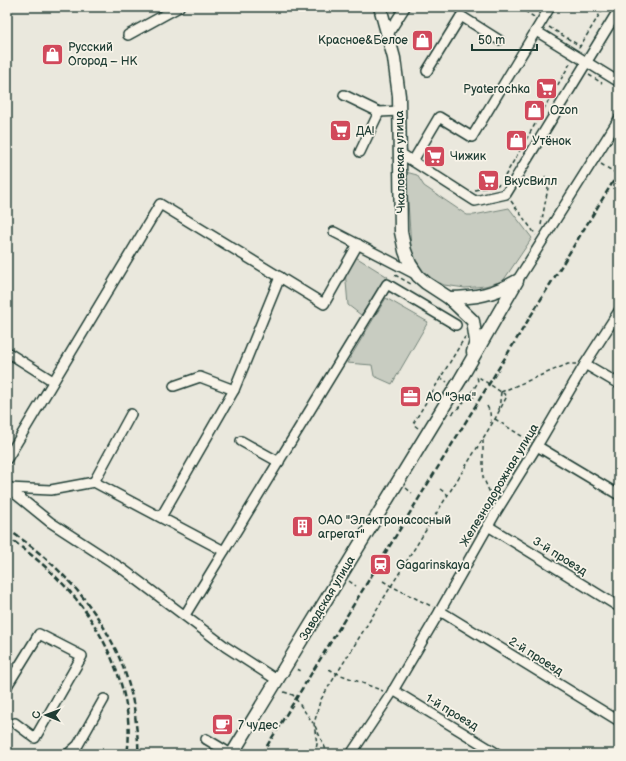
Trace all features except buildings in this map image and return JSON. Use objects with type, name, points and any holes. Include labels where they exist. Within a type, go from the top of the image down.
[{"type":"main road","name":"Чкаловская улица","points":[[380,7],[396,67],[400,111],[401,232],[404,251],[416,281],[426,283],[449,298],[472,320]]},
{"type":"main road","points":[[449,298],[463,298],[502,290],[517,281]]},
{"type":"main road","name":"Заводская улица","points":[[231,754],[472,361],[517,281]]},
{"type":"main road","points":[[472,320],[484,323],[490,322],[497,317],[499,310],[498,304],[490,296],[481,295],[471,304],[470,311],[476,341],[472,361]]},
{"type":"street","points":[[128,35],[179,7]]},
{"type":"street","points":[[388,34],[405,7]]},
{"type":"street","points":[[413,161],[439,117],[472,137],[550,7]]},
{"type":"street","points":[[400,153],[475,201],[506,194],[619,9]]},
{"type":"street","points":[[427,70],[461,16],[499,40]]},
{"type":"street","points":[[536,31],[619,82]]},
{"type":"street","points":[[344,95],[379,112],[400,111]]},
{"type":"street","points":[[360,152],[379,112]]},
{"type":"street","points":[[517,281],[619,119]]},
{"type":"street","points":[[7,459],[160,204],[324,304],[358,244]]},
{"type":"street","points":[[334,232],[358,244],[416,281]]},
{"type":"street","points":[[161,517],[234,390],[280,277]]},
{"type":"street","points":[[185,615],[387,284],[456,325]]},
{"type":"street","name":"Железнодорожная улица","points":[[351,754],[392,692],[496,512],[585,364],[619,311]]},
{"type":"street","points":[[7,352],[53,381]]},
{"type":"street","points":[[585,364],[619,384]]},
{"type":"street","points":[[174,386],[200,377],[234,390]]},
{"type":"street","points":[[94,482],[131,414]]},
{"type":"street","points":[[241,441],[278,462]]},
{"type":"street","points":[[537,446],[619,495]]},
{"type":"street","points":[[8,486],[51,490],[94,482],[224,551]]},
{"type":"street","points":[[8,486],[50,522],[124,570],[226,647],[277,680]]},
{"type":"street","name":"3-й проезд","points":[[488,526],[619,607]]},
{"type":"street","name":"2-й проезд","points":[[440,611],[619,721]]},
{"type":"street","points":[[7,686],[39,634],[82,656],[35,738],[15,723]]},
{"type":"street","name":"1-й проезд","points":[[392,692],[498,754]]},
{"type":"street","points":[[68,754],[78,745],[104,698]]},
{"type":"street","points":[[206,739],[231,754]]},
{"type":"path","points":[[519,7],[581,46]]},
{"type":"path","points":[[470,186],[476,190],[501,184],[604,7]]},
{"type":"path","points":[[582,71],[602,83]]},
{"type":"path","points":[[598,162],[619,175]]},
{"type":"path","points":[[501,184],[506,194],[538,239],[548,188],[544,176]]},
{"type":"path","points":[[394,274],[416,281]]},
{"type":"path","points":[[419,429],[413,424],[464,337]]},
{"type":"path","points":[[501,392],[568,364],[585,364]]},
{"type":"path","points":[[315,754],[317,744],[314,724],[320,701],[495,419],[507,396],[477,376],[478,382],[470,395],[462,406],[452,414]]},
{"type":"path","points":[[440,377],[449,383]]},
{"type":"path","points":[[498,413],[501,392]]},
{"type":"path","points":[[470,395],[476,399]]},
{"type":"path","points":[[487,406],[490,412],[490,426]]},
{"type":"path","points":[[495,419],[537,446]]},
{"type":"path","points":[[483,438],[483,477],[492,494],[496,512]]},
{"type":"path","points":[[407,489],[412,493]]},
{"type":"path","points":[[440,489],[448,495]]},
{"type":"path","points":[[383,581],[440,611]]},
{"type":"path","points":[[351,582],[356,586]]},
{"type":"path","points":[[297,669],[302,672]]},
{"type":"path","points":[[329,669],[336,673],[392,692]]},
{"type":"path","points":[[284,692],[293,695],[314,724],[328,754]]},
{"type":"path","points":[[243,747],[253,754]]},
{"type":"shaded area","points":[[406,172],[417,175],[424,186],[467,215],[509,208],[532,238],[503,281],[485,286],[465,288],[444,285],[430,278],[416,267],[411,247]]},
{"type":"shaded area","points":[[354,256],[388,277],[361,315],[348,305],[345,270]]},
{"type":"shaded area","points":[[386,298],[428,322],[392,384],[374,376],[372,365],[347,363]]},
{"type":"railway","points":[[262,754],[619,172]]},
{"type":"railway","points":[[7,529],[54,566],[75,588],[94,612],[110,638],[122,665],[131,694],[136,724],[138,754]]},
{"type":"railway","points":[[7,536],[41,563],[60,581],[75,598],[102,638],[113,661],[127,708],[129,731],[127,754]]},
{"type":"place","name":"Красное&Белое","points":[[423,40]]},
{"type":"place","name":"Русский Огород – НК","points":[[52,54]]},
{"type":"place","name":"Pyaterochka","points":[[546,89]]},
{"type":"place","name":"Ozon","points":[[534,110]]},
{"type":"place","name":"ДА!","points":[[340,131]]},
{"type":"place","name":"Утёнок","points":[[516,141]]},
{"type":"place","name":"Чижик","points":[[435,156]]},
{"type":"place","name":"ВкусВилл","points":[[488,181]]},
{"type":"place","name":"АО \"Эна\"","points":[[411,397]]},
{"type":"place","name":"ОАО \"Электронасосный агрегат\"","points":[[303,527]]},
{"type":"place","name":"Gagarinskaya","points":[[380,565]]},
{"type":"place","name":"7 чудес","points":[[222,725]]}]
